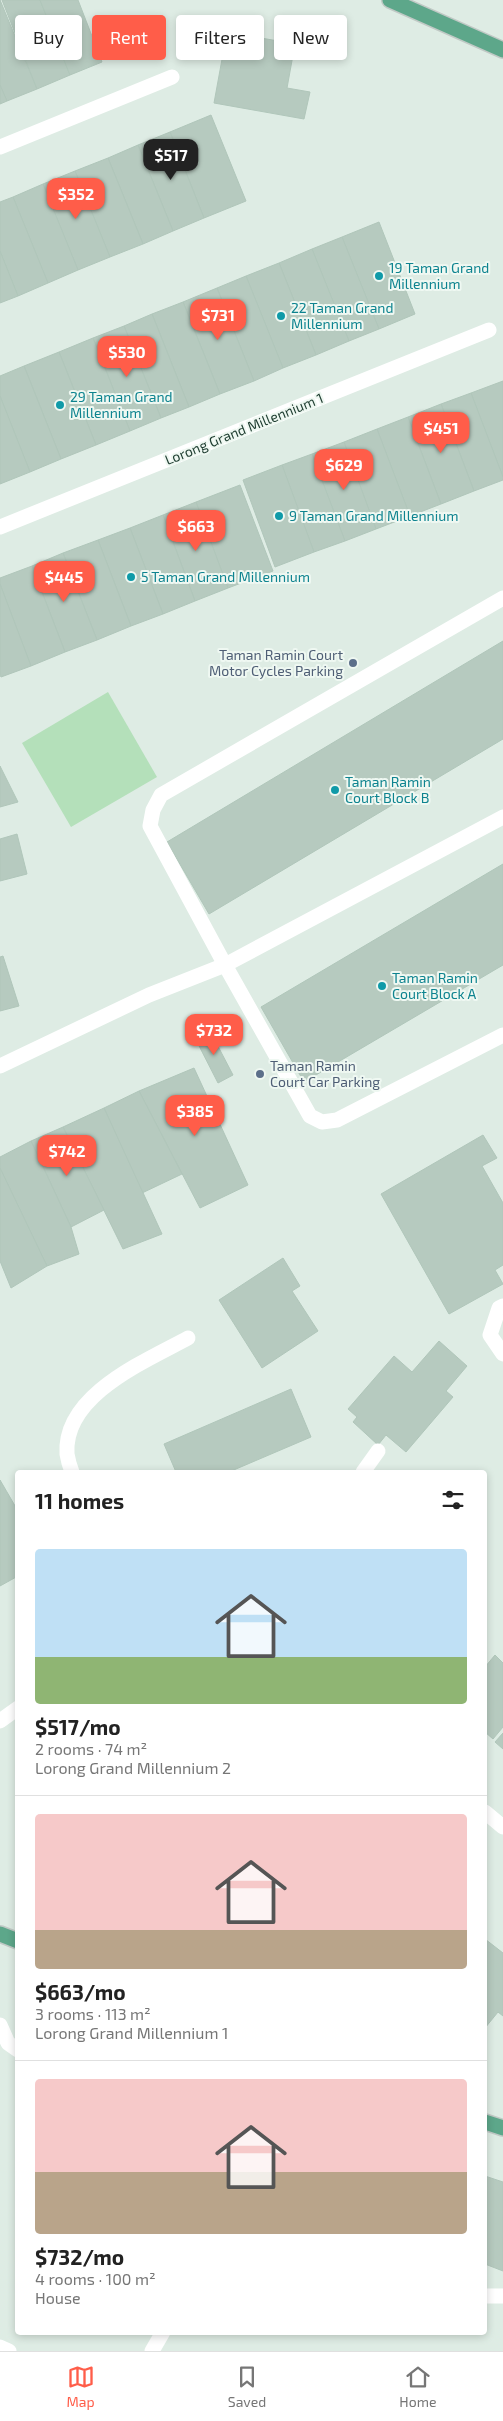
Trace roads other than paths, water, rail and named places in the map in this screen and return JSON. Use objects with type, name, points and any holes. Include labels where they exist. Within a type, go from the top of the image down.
[{"type":"main road","points":[[390,0],[503,50]]},
{"type":"main road","points":[[0,1934],[15,1940]]},
{"type":"main road","points":[[487,2123],[503,2128]]},
{"type":"street","points":[[0,147],[172,76]]},
{"type":"street","name":"Lorong Grand Millennium 1","points":[[0,527],[488,330]]},
{"type":"street","points":[[503,598],[161,795],[153,810],[150,826],[310,1116],[322,1122],[337,1120],[503,1035]]},
{"type":"street","points":[[0,1066],[149,995],[225,965],[503,817]]},
{"type":"street","points":[[503,1306],[500,1308],[490,1334],[503,1354]]},
{"type":"street","points":[[71,1470],[67,1454],[69,1434],[79,1412],[103,1387],[188,1338]]},
{"type":"street","points":[[364,1470],[378,1451]]},
{"type":"street","points":[[0,1721],[15,1710]]},
{"type":"street","points":[[487,1814],[503,1827]]},
{"type":"street","points":[[0,2025],[8,2043],[15,2048]]},
{"type":"street","points":[[487,2296],[503,2296]]},
{"type":"street","points":[[152,2351],[161,2335]]},
{"type":"street","points":[[0,2347],[9,2351]]},
{"type":"place","name":"19 Taman Grand Millennium","points":[[379,276]]},
{"type":"place","name":"22 Taman Grand Millennium","points":[[281,316]]},
{"type":"place","name":"29 Taman Grand Millennium","points":[[60,405]]},
{"type":"place","name":"9 Taman Grand Millennium","points":[[279,516]]},
{"type":"place","name":"5 Taman Grand Millennium","points":[[131,577]]},
{"type":"place","name":"Taman Ramin Court Motor Cycles Parking","points":[[353,663]]},
{"type":"place","name":"Taman Ramin Court Block B","points":[[335,790]]},
{"type":"place","name":"Taman Ramin Court Block A","points":[[382,986]]},
{"type":"place","name":"Taman Ramin Court Car Parking","points":[[260,1074]]}]
